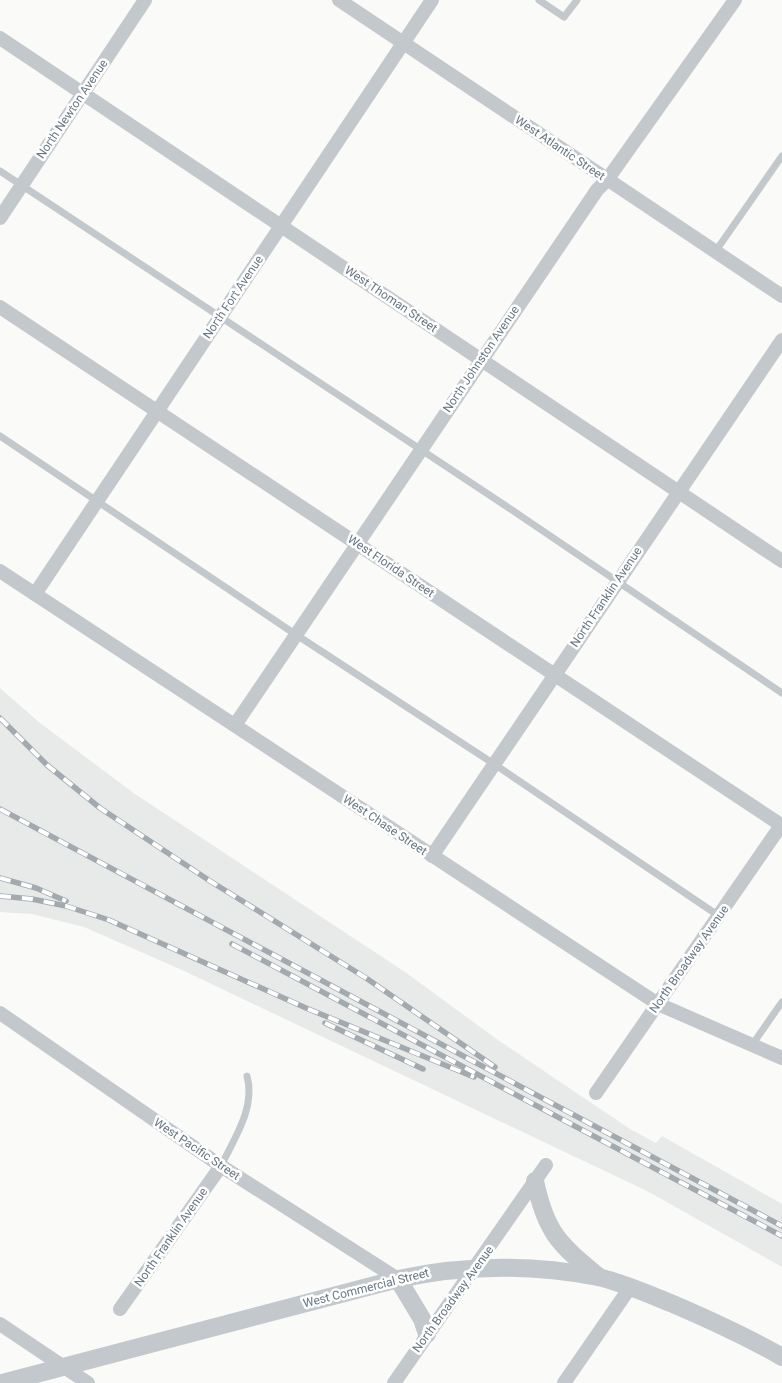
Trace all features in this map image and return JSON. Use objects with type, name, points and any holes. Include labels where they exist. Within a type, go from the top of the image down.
[{"type":"street","name":"North Newton Avenue","points":[[0,218],[145,0]]},
{"type":"street","name":"West Atlantic Street","points":[[339,0],[782,296]]},
{"type":"street","name":"North Fort Avenue","points":[[35,594],[432,0]]},
{"type":"street","name":"North Johnston Avenue","points":[[235,725],[480,359],[597,190],[607,180],[735,0]]},
{"type":"street","name":"West Thoman Street","points":[[0,38],[782,561]]},
{"type":"street","name":"West Florida Street","points":[[0,306],[782,825]]},
{"type":"street","name":"North Franklin Avenue","points":[[432,856],[782,340]]},
{"type":"street","name":"West Chase Street","points":[[0,571],[658,1004],[782,1058]]},
{"type":"street","name":"North Broadway Avenue","points":[[596,1093],[782,825]]},
{"type":"street","name":"West Pacific Street","points":[[0,1013],[221,1166],[398,1279]]},
{"type":"street","name":"North Broadway Avenue","points":[[394,1383],[546,1165]]},
{"type":"street","name":"North Franklin Avenue","points":[[120,1308],[221,1166]]},
{"type":"street","points":[[535,1181],[542,1212],[554,1235],[573,1256],[599,1278]]},
{"type":"street","name":"West Commercial Street","points":[[2,1383],[398,1279],[435,1271],[476,1268],[512,1267],[599,1278],[631,1286],[705,1317],[782,1357]]},
{"type":"street","points":[[398,1279],[422,1319],[427,1334]]},
{"type":"street","points":[[564,1383],[631,1286]]},
{"type":"street","points":[[0,1324],[88,1383]]},
{"type":"lane","points":[[539,0],[564,17],[577,0]]},
{"type":"lane","points":[[716,252],[782,156]]},
{"type":"lane","points":[[0,171],[618,581],[654,608],[782,693]]},
{"type":"lane","points":[[0,436],[295,634],[494,764],[718,916]]},
{"type":"lane","points":[[752,1045],[782,1002]]},
{"type":"lane","points":[[221,1166],[249,1102],[250,1087],[247,1076]]},
{"type":"shaded area","points":[[0,688],[40,723],[135,794],[405,972],[498,1040],[630,1129],[656,1143],[662,1136],[782,1204],[782,1267],[649,1192],[182,970],[84,927],[32,914],[0,912]]},
{"type":"railway","points":[[0,718],[47,765],[100,808],[210,881],[366,978],[495,1067]]},
{"type":"railway","points":[[0,809],[782,1226]]},
{"type":"railway","points":[[0,878],[36,888],[66,901]]},
{"type":"railway","points":[[0,896],[32,899],[66,906],[109,920],[306,1008],[474,1077]]},
{"type":"railway","points":[[232,944],[782,1236]]},
{"type":"railway","points":[[325,1023],[423,1069]]}]
